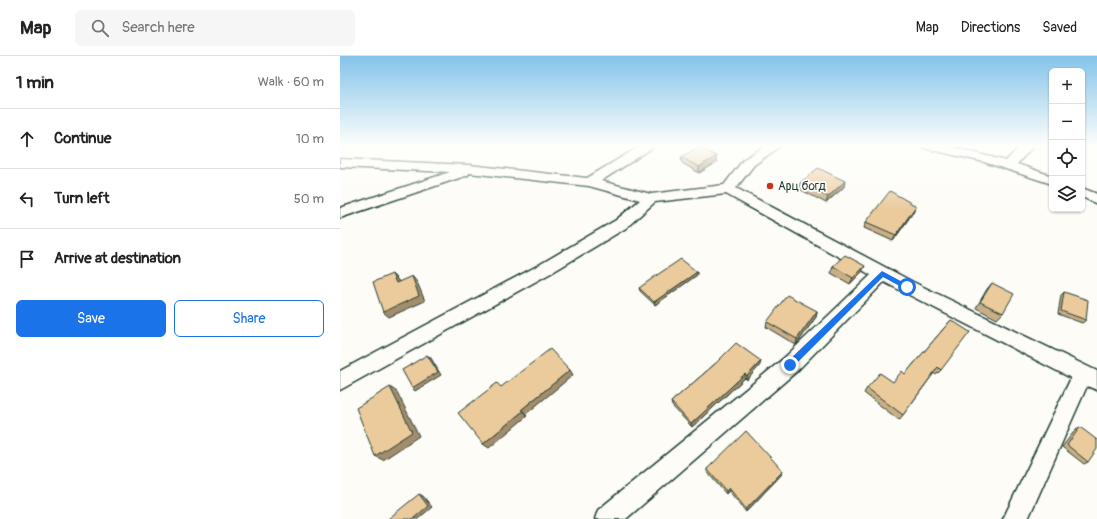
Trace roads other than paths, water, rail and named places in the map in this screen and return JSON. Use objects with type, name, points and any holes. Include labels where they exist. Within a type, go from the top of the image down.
[{"type":"street","points":[[420,167],[589,182],[650,198],[728,189],[882,274],[1090,377],[1015,519]]},
{"type":"street","points":[[589,182],[615,167]]},
{"type":"street","points":[[728,189],[746,167]]},
{"type":"street","points":[[1010,167],[1049,179]]},
{"type":"street","points":[[340,213],[468,170]]},
{"type":"street","points":[[1085,193],[1097,199]]},
{"type":"street","points":[[340,381],[621,224],[650,198]]},
{"type":"street","points":[[606,519],[790,365],[882,274]]},
{"type":"place","name":"Арц богд","points":[[770,186]]}]
